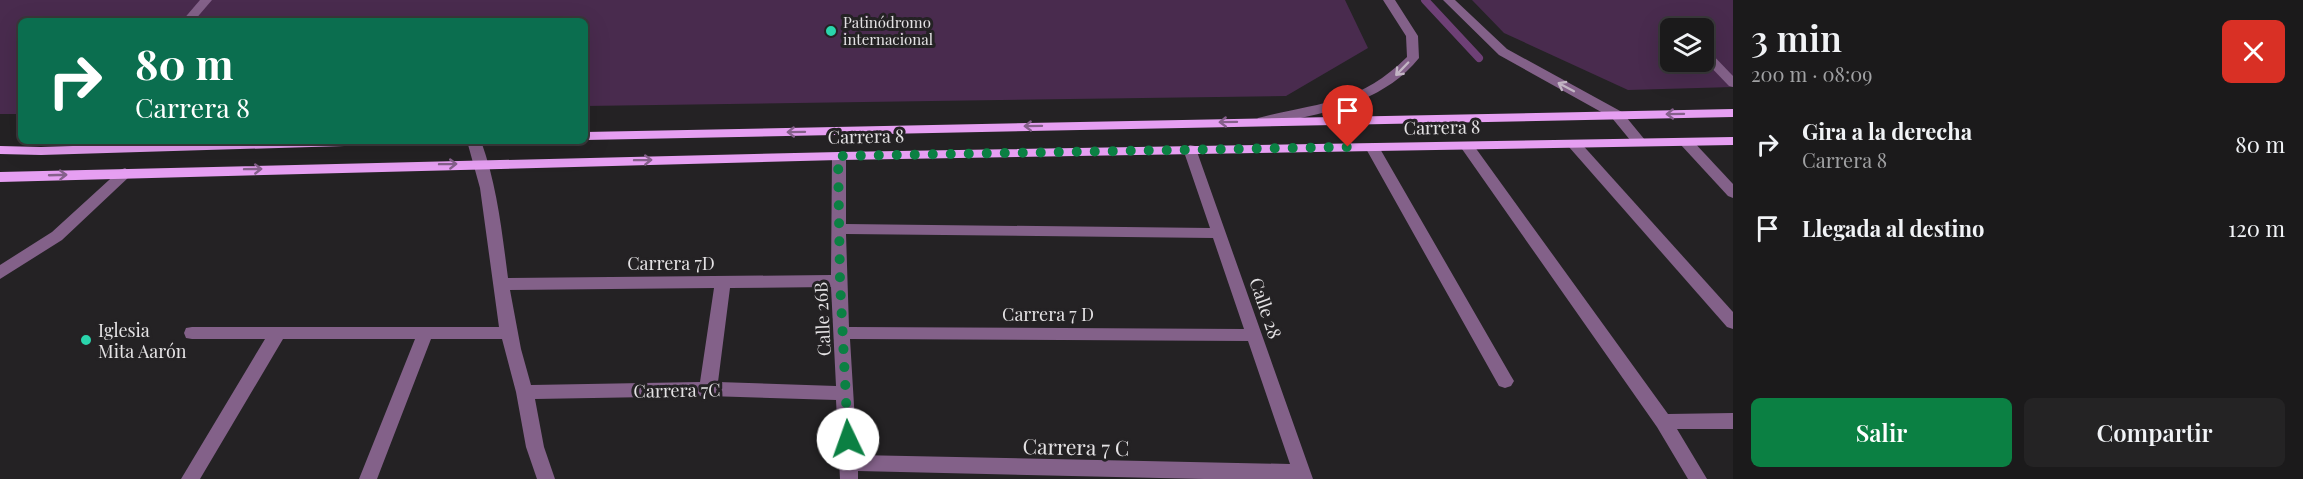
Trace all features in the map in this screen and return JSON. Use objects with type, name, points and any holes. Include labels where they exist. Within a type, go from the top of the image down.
[{"type":"main road","name":"Carrera 8","points":[[588,136],[1733,113]]},
{"type":"main road","name":"Carrera 8","points":[[0,177],[838,156],[1733,141]]},
{"type":"main road","points":[[0,150],[42,151],[276,144]]},
{"type":"street","points":[[191,18],[206,0]]},
{"type":"street","points":[[1260,122],[1308,114],[1336,106],[1399,74],[1413,58],[1412,36],[1389,0]]},
{"type":"street","points":[[1449,0],[1503,52],[1617,115],[1640,143]]},
{"type":"street","points":[[1714,64],[1733,84]]},
{"type":"street","points":[[1686,142],[1733,193]]},
{"type":"street","points":[[475,144],[483,164],[508,333],[535,447],[546,479]]},
{"type":"street","points":[[1574,144],[1733,323]]},
{"type":"street","points":[[1467,146],[1663,422],[1698,479]]},
{"type":"street","points":[[1372,147],[1505,381]]},
{"type":"street","name":"Calle 28","points":[[1190,149],[1304,476]]},
{"type":"street","name":"Calle 26B","points":[[838,156],[840,281],[849,471]]},
{"type":"street","points":[[0,273],[57,236],[124,173]]},
{"type":"street","points":[[839,229],[1219,233]]},
{"type":"street","name":"Carrera 7D","points":[[502,284],[840,281]]},
{"type":"street","points":[[708,389],[723,282]]},
{"type":"street","points":[[368,479],[426,332]]},
{"type":"street","points":[[192,333],[508,333]]},
{"type":"street","points":[[190,479],[278,333]]},
{"type":"street","name":"Carrera 7 D","points":[[842,333],[1254,334]]},
{"type":"street","name":"Carrera 7C","points":[[522,385],[846,393]]},
{"type":"street","points":[[1663,422],[1733,421]]},
{"type":"street","name":"Carrera 7 C","points":[[849,471],[1304,476]]},
{"type":"shaded area","points":[[0,0],[1345,0],[1368,48],[1286,96],[588,106],[588,18],[18,18],[18,114],[0,114]]},
{"type":"shaded area","points":[[1472,0],[1733,0],[1733,87],[1628,90],[1504,33]]},
{"type":"waterway","points":[[1425,0],[1479,58]]},
{"type":"place","name":"Patinódromo internacional","points":[[831,31]]},
{"type":"place","name":"Iglesia Mita Aarón","points":[[86,340]]},
{"type":"route","points":[[848,439],[840,281],[838,156],[1348,147]]}]
